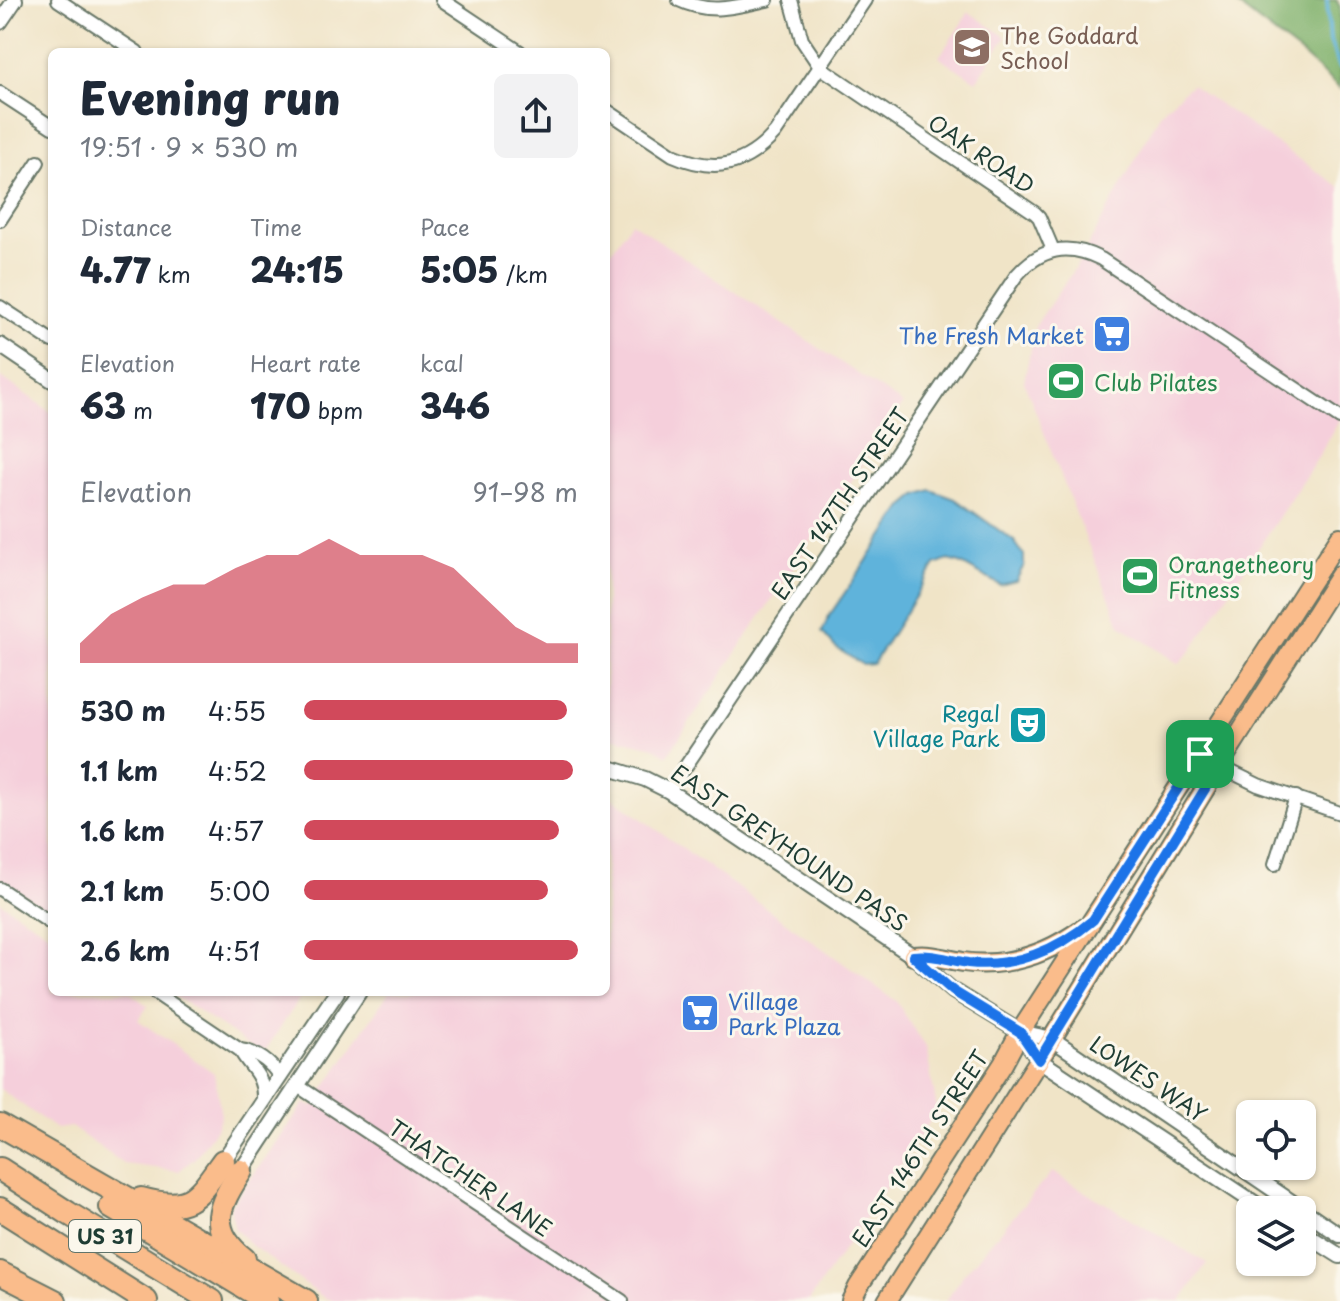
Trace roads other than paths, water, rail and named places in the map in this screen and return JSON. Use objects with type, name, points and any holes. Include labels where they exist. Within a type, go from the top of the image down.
[{"type":"highway","points":[[0,1125],[307,1301]]},
{"type":"highway","points":[[0,1137],[267,1301]]},
{"type":"highway","points":[[119,1195],[168,1205],[181,1204],[232,1166]]},
{"type":"highway","points":[[232,1166],[220,1211],[220,1226],[225,1240],[245,1260],[307,1301]]},
{"type":"highway","name":"US 31","points":[[0,1169],[212,1301]]},
{"type":"highway","name":"US 31","points":[[0,1209],[143,1301]]},
{"type":"highway","points":[[0,1224],[143,1301]]},
{"type":"highway","points":[[0,1274],[37,1301]]},
{"type":"highway","points":[[0,1274],[55,1301]]},
{"type":"main road","name":"EAST 146TH STREET","points":[[851,1301],[1003,1064],[1020,1032],[1340,537]]},
{"type":"main road","points":[[887,1301],[1340,575]]},
{"type":"main road","points":[[913,956],[930,954],[967,963],[1005,962],[1054,947],[1093,920]]},
{"type":"street","points":[[0,22],[15,0]]},
{"type":"street","points":[[58,0],[131,48]]},
{"type":"street","points":[[442,0],[514,48]]},
{"type":"street","points":[[679,0],[694,7],[712,9],[767,0]]},
{"type":"street","points":[[791,0],[802,40],[820,67]]},
{"type":"street","points":[[610,113],[673,155],[696,163],[724,165],[749,156],[775,133],[865,0]]},
{"type":"street","name":"OAK ROAD","points":[[820,67],[1035,213],[1053,250]]},
{"type":"street","points":[[0,93],[48,124]]},
{"type":"street","points":[[0,220],[38,162]]},
{"type":"street","points":[[1053,250],[1089,252],[1101,259],[1340,418]]},
{"type":"street","name":"EAST 147TH STREET","points":[[669,791],[1016,276],[1031,260],[1053,250]]},
{"type":"street","points":[[0,307],[48,338]]},
{"type":"street","points":[[0,345],[48,377]]},
{"type":"street","points":[[1200,754],[1258,785],[1340,813]]},
{"type":"street","name":"EAST GREYHOUND PASS","points":[[610,768],[631,773],[669,791],[913,956],[953,991],[1020,1032]]},
{"type":"street","points":[[1275,864],[1296,797]]},
{"type":"street","points":[[0,889],[48,921]]},
{"type":"street","points":[[160,996],[240,1050],[259,1075],[263,1099]]},
{"type":"street","points":[[232,1166],[263,1099],[334,996]]},
{"type":"street","points":[[232,1166],[298,1086],[356,996]]},
{"type":"street","name":"LOWES WAY","points":[[1020,1032],[1052,1039],[1340,1235]]},
{"type":"street","name":"LOWES WAY","points":[[1020,1032],[1039,1060],[1244,1196]]},
{"type":"street","points":[[240,1050],[251,1051],[270,1064],[280,1077]]},
{"type":"street","name":"THATCHER LANE","points":[[298,1086],[622,1301]]},
{"type":"street","points":[[1316,1241],[1340,1256]]},
{"type":"water","points":[[931,490],[955,499],[1014,541],[1024,555],[1024,565],[1016,581],[1000,585],[960,563],[948,560],[935,565],[873,664],[863,665],[835,647],[822,632],[829,616],[904,506],[917,495]]},
{"type":"waterway","points":[[1327,0],[1330,41],[1340,68]]},
{"type":"place","name":"The Goddard School","points":[[972,47]]},
{"type":"place","name":"The Fresh Market","points":[[1112,334]]},
{"type":"place","name":"Club Pilates","points":[[1066,381]]},
{"type":"place","name":"Orangetheory Fitness","points":[[1140,576]]},
{"type":"place","name":"Regal Village Park","points":[[1028,725]]},
{"type":"place","name":"Village Park Plaza","points":[[700,1013]]}]
